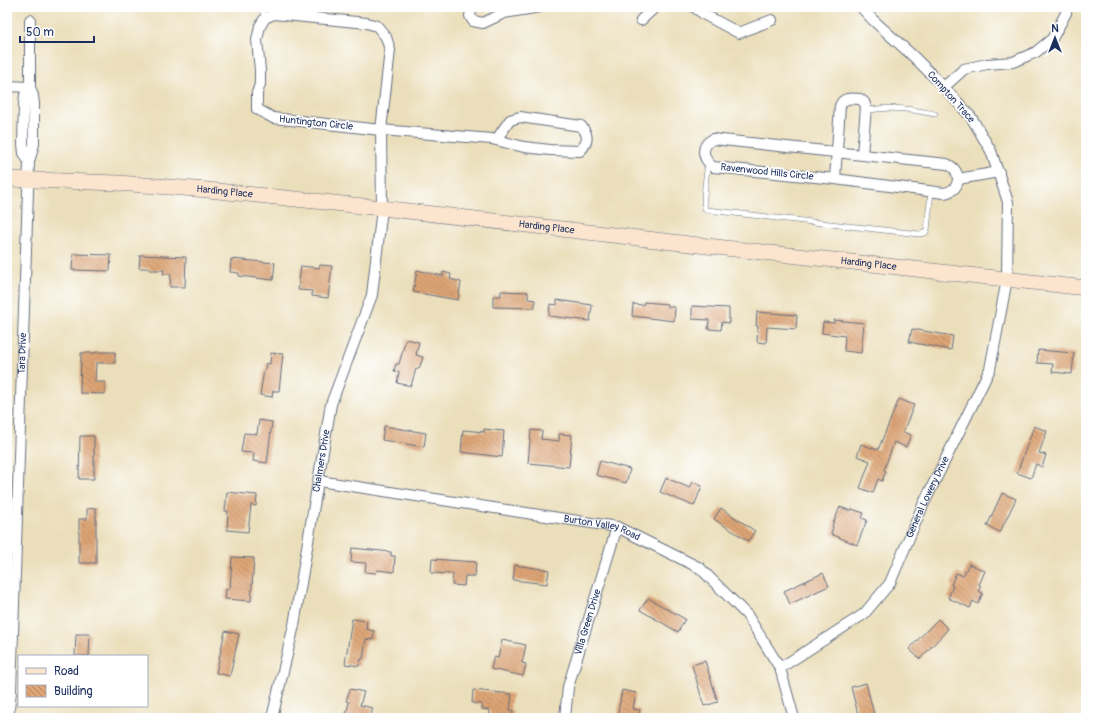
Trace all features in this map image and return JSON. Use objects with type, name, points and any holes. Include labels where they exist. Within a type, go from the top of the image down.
[{"type":"main road","name":"Harding Place","points":[[7,180],[166,186],[382,208],[698,246],[1086,288]]},
{"type":"street","points":[[472,7],[470,16],[473,21],[483,23],[504,13],[540,7]]},
{"type":"street","points":[[641,20],[655,7]]},
{"type":"street","points":[[694,7],[705,15],[739,33],[772,20]]},
{"type":"street","name":"Compton Trace","points":[[861,7],[944,87],[971,117],[991,151],[1008,202],[1007,279]]},
{"type":"street","points":[[944,87],[964,69],[987,64],[1013,62],[1036,52],[1052,39],[1066,13],[1067,7]]},
{"type":"street","points":[[265,18],[274,14],[290,13],[367,23],[377,26],[386,37],[390,50],[381,130],[382,208]]},
{"type":"street","name":"Huntington Circle","points":[[265,18],[260,26],[257,40],[260,70],[260,84],[257,93],[257,109],[273,118],[381,130],[496,140],[524,147],[550,150],[580,151],[584,147],[587,139],[586,132],[580,126],[520,117],[510,120],[496,140]]},
{"type":"street","name":"Tara Drive","points":[[8,718],[28,180],[28,162],[24,153],[23,144],[24,104],[25,95],[30,87],[30,20]]},
{"type":"street","points":[[7,86],[30,87]]},
{"type":"street","points":[[835,179],[840,106],[846,98],[860,98],[866,107],[862,154]]},
{"type":"street","name":"Ravenwood Hills Circle","points":[[713,139],[862,154],[948,164],[955,169],[958,174],[957,185],[949,193],[944,193],[835,179],[713,167],[705,159],[704,155],[705,146],[713,139]]},
{"type":"street","points":[[958,179],[999,172]]},
{"type":"street","name":"Chalmers Drive","points":[[272,718],[294,625],[331,404],[372,295],[382,208]]},
{"type":"street","name":"General Lowery Drive","points":[[780,668],[864,614],[890,582],[923,505],[990,370],[1007,279]]},
{"type":"street","name":"Burton Valley Road","points":[[319,481],[617,527],[700,568],[747,615],[780,668],[794,718]]},
{"type":"street","name":"Villa Green Drive","points":[[565,718],[568,687],[617,527]]},
{"type":"lane","points":[[262,7],[265,18]]},
{"type":"lane","points":[[866,111],[882,108],[907,109],[935,114]]},
{"type":"lane","points":[[708,163],[705,181],[704,204],[707,210],[926,234],[931,192]]},
{"type":"building","points":[[73,254],[111,255],[110,271],[72,270]]},
{"type":"building","points":[[140,255],[186,257],[185,287],[170,287],[171,274],[163,274],[164,270],[139,268]]},
{"type":"building","points":[[231,259],[275,263],[273,280],[239,276],[239,273],[230,272]]},
{"type":"building","points":[[320,265],[332,266],[328,298],[312,296],[312,291],[298,290],[301,266],[319,268]]},
{"type":"building","points":[[417,270],[443,276],[443,272],[451,274],[450,279],[461,282],[458,300],[413,292]]},
{"type":"building","points":[[501,291],[528,292],[528,299],[535,300],[535,308],[493,307],[493,296],[501,296]]},
{"type":"building","points":[[557,300],[592,305],[590,321],[549,316],[550,304],[557,305]]},
{"type":"building","points":[[644,302],[668,304],[668,307],[675,307],[674,321],[632,316],[633,304],[643,305]]},
{"type":"building","points":[[692,306],[729,308],[729,323],[722,322],[721,330],[708,329],[709,320],[692,319]]},
{"type":"building","points":[[757,312],[797,315],[796,329],[767,327],[766,343],[757,342]]},
{"type":"building","points":[[834,320],[864,323],[861,353],[844,351],[845,336],[822,333],[823,322],[834,323]]},
{"type":"building","points":[[912,329],[953,336],[951,350],[909,342]]},
{"type":"building","points":[[406,339],[419,342],[416,355],[423,357],[419,369],[416,369],[411,386],[397,383],[399,372],[394,371],[396,364],[399,364]]},
{"type":"building","points":[[1038,350],[1074,353],[1072,374],[1052,372],[1053,364],[1037,363]]},
{"type":"building","points":[[115,352],[115,363],[96,363],[95,382],[105,382],[105,394],[80,393],[81,353]]},
{"type":"building","points":[[271,353],[283,354],[279,391],[273,391],[272,397],[260,395],[264,370],[266,363],[270,364]]},
{"type":"building","points":[[899,399],[914,405],[903,432],[911,435],[906,447],[894,442],[884,470],[886,471],[882,481],[878,479],[873,493],[860,488],[870,461],[857,456],[861,444],[878,450]]},
{"type":"building","points":[[259,420],[272,422],[267,463],[253,461],[254,453],[241,452],[244,433],[257,434]]},
{"type":"building","points":[[384,426],[426,433],[424,447],[382,440]]},
{"type":"building","points":[[1034,426],[1047,431],[1039,453],[1046,455],[1042,467],[1036,464],[1031,478],[1017,473]]},
{"type":"building","points":[[484,429],[504,431],[502,457],[461,452],[463,430],[484,432]]},
{"type":"building","points":[[531,430],[542,431],[541,439],[559,441],[559,434],[572,435],[569,467],[528,463]]},
{"type":"building","points":[[80,436],[94,436],[94,479],[79,479]]},
{"type":"building","points":[[600,461],[630,469],[626,483],[596,475]]},
{"type":"building","points":[[666,478],[690,488],[693,482],[702,486],[694,506],[660,492]]},
{"type":"building","points":[[227,492],[257,495],[256,506],[251,505],[248,532],[227,530],[228,511],[225,511]]},
{"type":"building","points":[[1002,493],[1016,499],[1000,532],[987,526]]},
{"type":"building","points":[[840,507],[851,511],[852,509],[864,513],[862,518],[867,520],[857,545],[831,534],[832,526]]},
{"type":"building","points":[[96,508],[96,563],[79,563],[79,519],[87,519],[87,509]]},
{"type":"building","points":[[721,508],[755,531],[748,541],[714,519]]},
{"type":"building","points":[[352,548],[391,552],[391,556],[395,556],[394,572],[377,570],[376,573],[365,572],[366,563],[351,562]]},
{"type":"building","points":[[232,557],[254,558],[251,601],[225,599],[226,589],[230,589]]},
{"type":"building","points":[[432,559],[476,562],[475,576],[465,576],[464,586],[452,585],[453,574],[431,573]]},
{"type":"building","points":[[969,564],[985,571],[978,591],[983,593],[978,604],[973,601],[970,608],[948,598],[956,573],[963,576]]},
{"type":"building","points":[[515,565],[549,570],[547,584],[513,580]]},
{"type":"building","points":[[823,573],[829,586],[790,604],[784,591]]},
{"type":"building","points":[[648,598],[685,619],[678,632],[640,610]]},
{"type":"building","points":[[352,619],[367,621],[366,629],[374,631],[373,640],[366,639],[363,659],[361,659],[359,666],[345,664]]},
{"type":"building","points":[[938,619],[948,629],[920,659],[909,649]]},
{"type":"building","points":[[225,631],[239,634],[230,676],[216,673]]},
{"type":"building","points":[[76,634],[90,634],[89,655],[75,655]]},
{"type":"building","points":[[502,640],[526,645],[522,663],[526,664],[523,676],[491,669],[494,657],[498,658]]},
{"type":"building","points":[[705,661],[718,702],[704,706],[692,665]]},
{"type":"building","points":[[866,683],[875,718],[859,718],[851,687]]},
{"type":"building","points":[[350,689],[364,692],[360,705],[373,708],[370,718],[345,718],[349,702],[346,701]]},
{"type":"building","points":[[473,690],[512,694],[510,710],[513,710],[512,718],[489,718],[490,710],[482,709],[482,704],[472,703]]},
{"type":"building","points":[[622,690],[636,693],[633,709],[640,710],[639,718],[617,718]]}]
